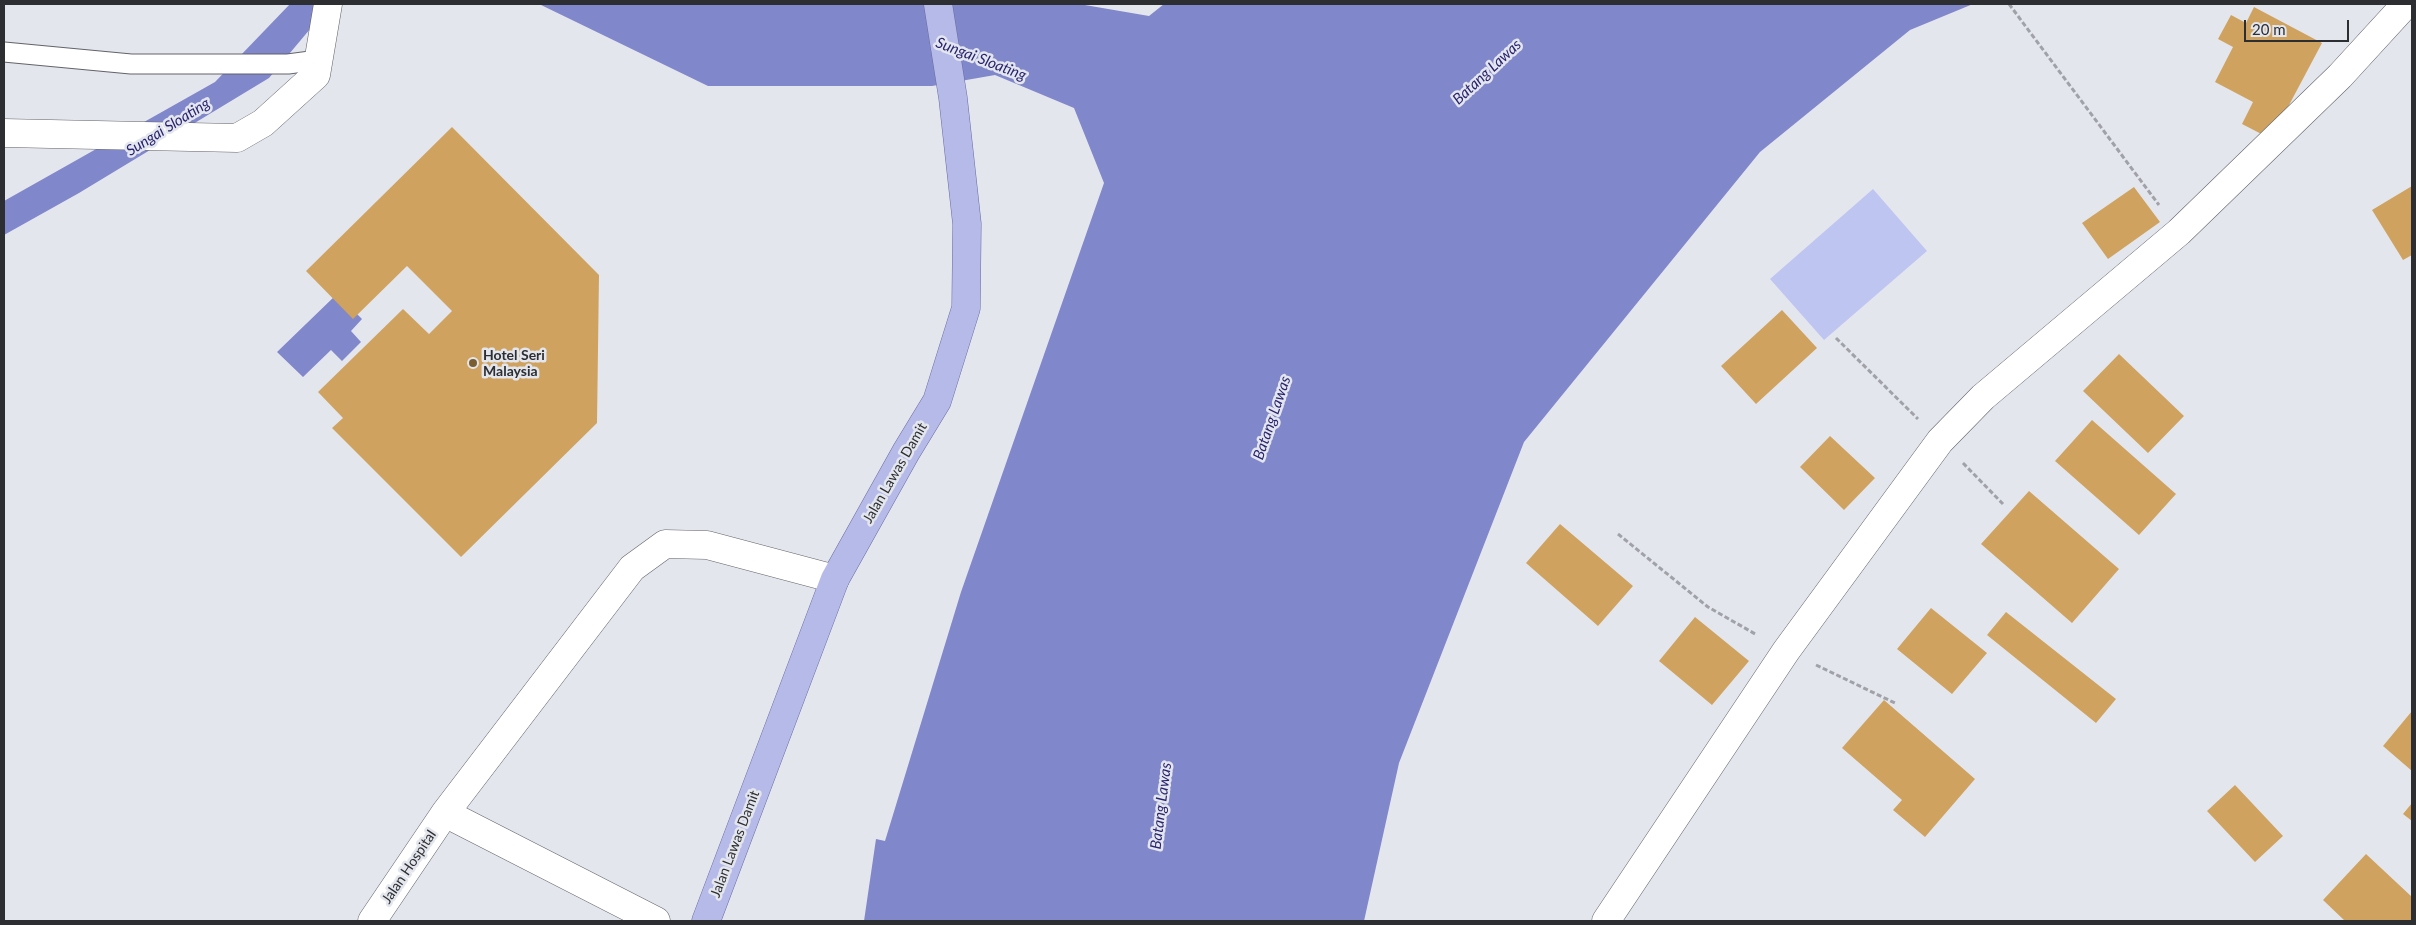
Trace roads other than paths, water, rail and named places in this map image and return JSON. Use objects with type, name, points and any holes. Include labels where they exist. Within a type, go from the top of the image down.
[{"type":"main road","name":"Jalan Lawas Damit","points":[[706,921],[835,579],[906,452],[937,401],[966,308],[967,224],[953,98],[938,4]]},
{"type":"street","points":[[12,133],[237,138],[263,123],[316,74],[328,4]]},
{"type":"street","points":[[1606,921],[1786,651],[1940,440],[1983,397],[2179,232],[2340,76],[2406,4]]},
{"type":"street","name":"Jalan Hospital","points":[[372,921],[445,813],[632,568],[665,544],[707,545],[835,579]]},
{"type":"street","points":[[445,813],[656,921]]},
{"type":"lane","points":[[4,52],[131,64],[288,64],[318,59]]},
{"type":"water","name":"Sungai Sloating","points":[[290,4],[331,4],[269,78],[79,193],[4,235],[4,201],[215,82]]},
{"type":"water","points":[[539,4],[1079,4],[1149,16],[1164,4],[1973,4],[1910,30],[1760,152],[1524,442],[1399,763],[1364,921],[864,921],[876,839],[885,841],[961,592],[1104,183],[1074,108],[995,75],[932,86],[708,86]]},
{"type":"water","points":[[337,294],[362,319],[351,331],[361,342],[342,361],[331,350],[303,377],[277,352]]},
{"type":"place","name":"Hotel Seri Malaysia","points":[[473,363]]},
{"type":"water label","name":"Batang Lawas","points":[[1487,72]]},
{"type":"water label","name":"Batang Lawas","points":[[1272,418]]},
{"type":"water label","name":"Batang Lawas","points":[[1161,806]]}]
